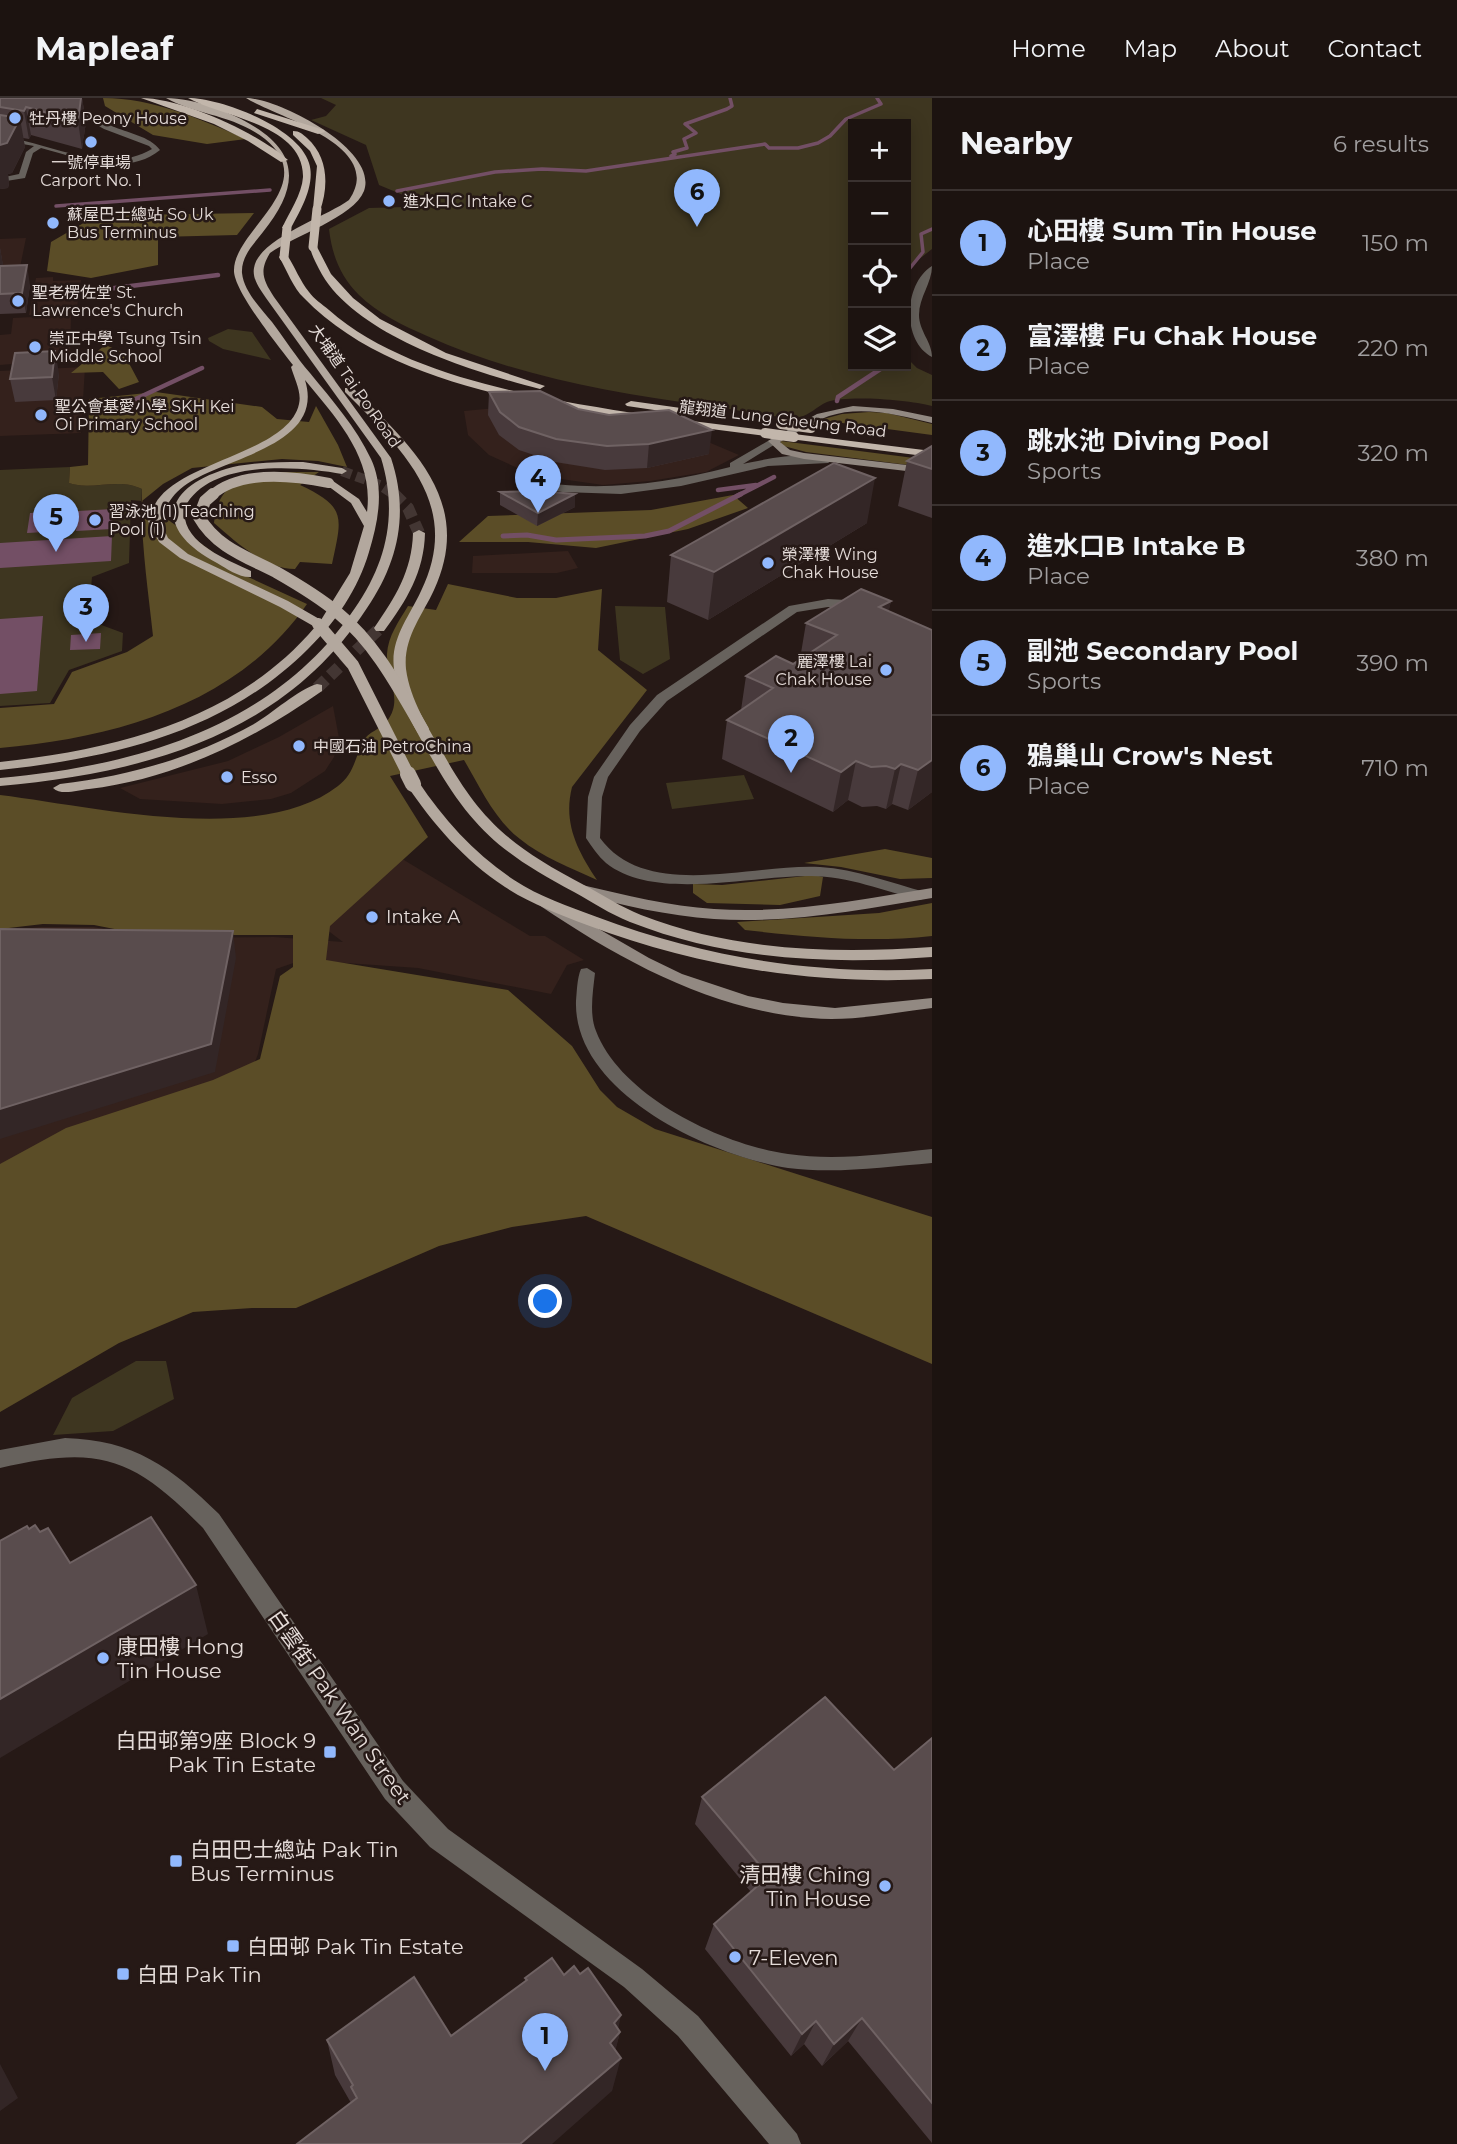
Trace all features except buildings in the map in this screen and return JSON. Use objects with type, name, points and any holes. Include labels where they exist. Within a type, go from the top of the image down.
[{"type":"highway","points":[[145,98],[223,124],[284,160]]},
{"type":"highway","name":"龍翔道 Lung Cheung Road","points":[[192,98],[268,125],[297,149],[306,164],[307,179],[287,228],[283,253],[288,269],[297,287],[321,312],[355,335],[386,351],[493,388],[608,412],[769,437],[794,437],[932,454]]},
{"type":"highway","name":"龍翔道 Lung Cheung Road","points":[[216,98],[247,103],[291,130],[317,154],[323,174],[313,247],[329,280],[355,305],[403,336],[511,378],[588,397],[932,443]]},
{"type":"highway","points":[[247,103],[321,132]]},
{"type":"main road","points":[[173,99],[252,128],[276,144],[284,160]]},
{"type":"main road","name":"大埔道 Tai Po Road","points":[[3,782],[69,774],[130,761],[181,746],[226,727],[295,684],[331,649],[365,606],[386,562],[396,524],[396,489],[386,458],[270,298],[257,272],[259,263],[274,246],[342,209],[361,190],[361,177],[352,159],[321,132]]},
{"type":"main road","name":"大埔道 Tai Po Road","points":[[0,766],[69,758],[129,745],[202,718],[246,695],[300,651],[337,607],[356,575],[370,526],[375,496],[366,460],[340,418],[294,360],[244,289],[238,270],[244,252],[267,222],[284,193],[289,176],[284,160]]},
{"type":"main road","points":[[311,354],[370,411],[419,468],[439,502],[444,538],[437,572],[406,630],[399,656],[405,690],[423,730]]},
{"type":"main road","points":[[294,360],[304,395],[302,411],[290,427],[269,441],[193,475],[175,487],[159,503],[154,521],[163,540],[184,556],[284,604],[318,624]]},
{"type":"main road","points":[[932,420],[881,410],[847,410],[827,414],[769,437],[786,452],[828,460],[932,471]]},
{"type":"main road","points":[[342,471],[305,465],[267,466],[229,473],[199,485],[181,502],[179,523],[196,544],[290,598],[318,624],[352,664],[413,784],[437,819],[457,841],[503,879],[547,904],[596,938],[636,960],[712,993],[745,1002],[822,1013],[932,1003]]},
{"type":"main road","points":[[370,526],[355,501],[329,483],[283,476],[236,483],[223,488],[204,501],[198,517],[210,534],[221,543],[295,584],[346,621],[376,655],[450,779],[474,813],[498,837],[537,866],[635,918],[676,932],[731,945],[803,954],[924,952]]},
{"type":"main road","points":[[380,628],[410,582],[419,555],[419,533]]},
{"type":"main road","points":[[3,782],[41,789],[66,787],[122,777],[186,760],[246,736],[317,688]]},
{"type":"main road","points":[[582,890],[688,912],[739,915],[836,908],[926,894]]},
{"type":"main road","points":[[547,904],[660,946],[717,960],[811,974],[930,974]]},
{"type":"street","points":[[0,138],[17,139],[100,160],[125,161],[153,153],[155,146],[87,115],[27,98]]},
{"type":"street","points":[[0,180],[22,176],[30,152],[40,146]]},
{"type":"street","points":[[932,269],[920,284],[913,315],[916,332],[932,354]]},
{"type":"street","points":[[726,472],[769,437]]},
{"type":"street","points":[[522,482],[591,492],[629,491],[683,483],[772,461],[828,460]]},
{"type":"street","points":[[536,499],[544,487]]},
{"type":"street","points":[[873,609],[832,601],[793,609],[662,698],[635,728],[601,777],[595,797],[593,838],[614,862],[639,873],[708,878],[811,871],[843,875],[926,894]]},
{"type":"street","points":[[587,973],[587,1029],[612,1070],[663,1112],[698,1131],[754,1155],[788,1161],[840,1164],[932,1156]]},
{"type":"street","name":"白雲街 Pak Wan Street","points":[[0,1459],[79,1446],[110,1450],[133,1458],[180,1488],[211,1521],[394,1790],[439,1838],[624,1971],[688,2026],[787,2144]]},
{"type":"shaded area","points":[[103,98],[158,106],[194,117],[246,139],[207,144],[153,135],[105,106]]},
{"type":"shaded area","points":[[321,98],[932,98],[932,249],[911,266],[911,119],[848,119],[848,371],[911,371],[911,362],[932,375],[932,406],[894,400],[849,399],[827,402],[799,417],[764,415],[562,381],[460,350],[400,323],[359,295],[342,273],[332,248],[329,229],[369,208],[405,207],[408,197],[379,185],[366,145],[311,120],[326,116],[336,105]]},
{"type":"shaded area","points":[[254,213],[237,235],[158,237],[158,265],[91,278],[47,271],[51,242],[87,221],[130,215]]},
{"type":"shaded area","points":[[26,238],[17,282],[0,282],[0,239]]},
{"type":"shaded area","points":[[53,277],[53,281],[81,280],[76,313],[29,315],[36,278]]},
{"type":"shaded area","name":"崇正中學 Tsung Tsin Middle School","points":[[71,315],[70,359],[0,365],[0,335],[11,334],[13,318]]},
{"type":"shaded area","points":[[228,329],[252,332],[271,360],[223,349],[209,341],[208,338]]},
{"type":"shaded area","points":[[105,345],[123,352],[139,382],[119,389],[103,372],[71,373]]},
{"type":"shaded area","name":"聖公會基愛小學 SKH Kei Oi Primary School","points":[[85,367],[81,433],[0,436],[0,371]]},
{"type":"shaded area","points":[[156,392],[262,407],[277,419],[309,422],[316,406],[347,467],[318,461],[282,459],[192,468],[163,484],[142,501],[142,489],[133,486],[87,486],[69,483],[70,467],[88,465],[89,399]]},
{"type":"shaded area","points":[[542,404],[546,414],[668,425],[739,455],[706,472],[603,485],[533,475],[489,455],[468,435],[464,411]]},
{"type":"shaded area","points":[[887,413],[932,424],[932,435],[820,420],[842,414]]},
{"type":"shaded area","points":[[781,441],[914,458],[932,468],[806,452],[780,445]]},
{"type":"shaded area","points":[[70,467],[69,483],[87,486],[124,484],[142,489],[141,501],[131,500],[129,563],[92,577],[88,620],[123,633],[122,651],[69,670],[50,703],[0,706],[0,470]]},
{"type":"shaded area","points":[[282,472],[319,472],[300,485],[326,500],[337,515],[338,535],[332,564],[300,562],[295,569],[284,568],[251,553],[214,523],[221,498],[236,484],[256,476]]},
{"type":"shaded area","points":[[733,495],[748,508],[688,529],[596,548],[528,542],[459,542],[488,516],[651,510]]},
{"type":"shaded area","points":[[142,501],[246,576],[307,604],[279,638],[246,667],[210,691],[171,710],[87,735],[0,748],[0,708],[54,704],[72,672],[127,652],[153,636],[143,544]]},
{"type":"shaded area","name":"習泳池 (1) Teaching Pool (1)","points":[[113,509],[112,529],[76,531],[78,511]]},
{"type":"shaded area","points":[[65,511],[63,531],[27,533],[30,513]]},
{"type":"shaded area","points":[[112,536],[111,561],[0,568],[0,543]]},
{"type":"shaded area","points":[[568,551],[578,568],[557,573],[472,573],[473,556]]},
{"type":"shaded area","points":[[448,584],[517,598],[556,598],[602,589],[598,650],[647,690],[572,787],[569,812],[574,836],[583,858],[597,880],[557,862],[511,831],[488,802],[464,760],[390,776],[428,837],[330,926],[326,960],[508,990],[572,1046],[600,1090],[617,1107],[655,1129],[932,1217],[932,1364],[586,1216],[512,1227],[439,1246],[296,1308],[193,1312],[119,1343],[0,1412],[0,1164],[66,1128],[213,1080],[260,1059],[280,976],[293,967],[293,935],[145,935],[94,925],[43,924],[0,929],[0,795],[174,818],[221,819],[265,815],[305,804],[343,781],[351,771],[365,738],[387,721],[394,705],[387,663],[392,635],[408,606],[436,610]]},
{"type":"shaded area","points":[[615,606],[665,607],[670,659],[643,674],[620,660]]},
{"type":"shaded area","points":[[43,616],[37,691],[0,694],[0,619]]},
{"type":"shaded area","points":[[101,633],[100,649],[70,650],[71,635]]},
{"type":"shaded area","points":[[333,706],[339,738],[334,757],[325,771],[291,793],[271,799],[222,804],[140,799],[120,788],[228,761],[279,737]]},
{"type":"shaded area","points":[[744,775],[754,799],[672,809],[666,783]]},
{"type":"shaded area","points":[[885,849],[932,858],[932,878],[900,879],[841,867],[804,863]]},
{"type":"shaded area","points":[[399,857],[530,936],[545,936],[584,960],[567,965],[551,994],[418,968],[302,960],[276,969],[258,1054],[245,1088],[0,1169],[0,931],[41,927],[94,927],[149,938],[274,937],[343,942],[310,917]]},
{"type":"shaded area","points":[[814,875],[823,877],[820,896],[780,905],[707,903],[693,893],[693,884],[722,885]]},
{"type":"shaded area","points":[[932,903],[932,936],[885,939],[815,937],[745,930],[737,922],[879,913]]},
{"type":"shaded area","points":[[136,1361],[166,1361],[174,1399],[113,1431],[53,1435],[72,1398]]},
{"type":"waterway","points":[[671,156],[675,154],[673,152],[687,148],[684,139],[696,133],[685,124],[727,109],[732,106],[730,98]]},
{"type":"waterway","points":[[397,191],[495,172],[542,169],[586,171],[765,144],[769,148],[798,148],[818,143],[830,136],[846,119],[881,104],[877,98]]},
{"type":"waterway","points":[[56,206],[270,190]]},
{"type":"waterway","points":[[911,267],[923,252],[921,234],[932,229]]},
{"type":"waterway","points":[[91,291],[218,275]]},
{"type":"waterway","points":[[125,404],[202,368]]},
{"type":"waterway","points":[[837,401],[838,397],[877,371]]},
{"type":"waterway","points":[[737,496],[774,477]]},
{"type":"waterway","points":[[718,490],[756,485]]},
{"type":"waterway","points":[[503,536],[527,535],[556,540],[645,536],[669,531],[741,494]]},
{"type":"tunnel","points":[[342,471],[380,485],[396,496]]},
{"type":"tunnel","points":[[396,496],[408,508],[419,533]]},
{"type":"tunnel","points":[[317,688],[380,628]]},
{"type":"place","name":"牡丹樓 Peony House","points":[[15,118]]},
{"type":"place","name":"一號停車場 Carport No. 1","points":[[91,142]]},
{"type":"place","name":"進水口C Intake C","points":[[389,201]]},
{"type":"place","name":"蘇屋巴士總站 So Uk Bus Terminus","points":[[53,223]]},
{"type":"place","name":"鴉巢山 Crow's Nest","points":[[697,227]]},
{"type":"place","name":"聖老楞佐堂 St. Lawrence's Church","points":[[18,301]]},
{"type":"place","name":"崇正中學 Tsung Tsin Middle School","points":[[35,347]]},
{"type":"place","name":"聖公會基愛小學 SKH Kei Oi Primary School","points":[[41,415]]},
{"type":"place","name":"進水口B Intake B","points":[[538,513]]},
{"type":"place","name":"習泳池 (1) Teaching Pool (1)","points":[[95,520]]},
{"type":"place","name":"副池 Secondary Pool","points":[[56,552]]},
{"type":"place","name":"榮澤樓 Wing Chak House","points":[[768,563]]},
{"type":"place","name":"跳水池 Diving Pool","points":[[86,642]]},
{"type":"place","name":"麗澤樓 Lai Chak House","points":[[886,670]]},
{"type":"place","name":"中國石油 PetroChina","points":[[299,746]]},
{"type":"place","name":"富澤樓 Fu Chak House","points":[[791,773]]},
{"type":"place","name":"Esso","points":[[227,777]]},
{"type":"place","name":"Intake A","points":[[372,917]]},
{"type":"place","name":"康田樓 Hong Tin House","points":[[103,1658]]},
{"type":"place","name":"白田邨第9座 Block 9 Pak Tin Estate","points":[[330,1752]]},
{"type":"place","name":"白田巴士總站 Pak Tin Bus Terminus","points":[[176,1861]]},
{"type":"place","name":"清田樓 Ching Tin House","points":[[885,1886]]},
{"type":"place","name":"白田邨 Pak Tin Estate","points":[[233,1946]]},
{"type":"place","name":"7-Eleven","points":[[735,1957]]},
{"type":"place","name":"白田 Pak Tin","points":[[123,1974]]},
{"type":"place","name":"心田樓 Sum Tin House","points":[[545,2071]]}]
